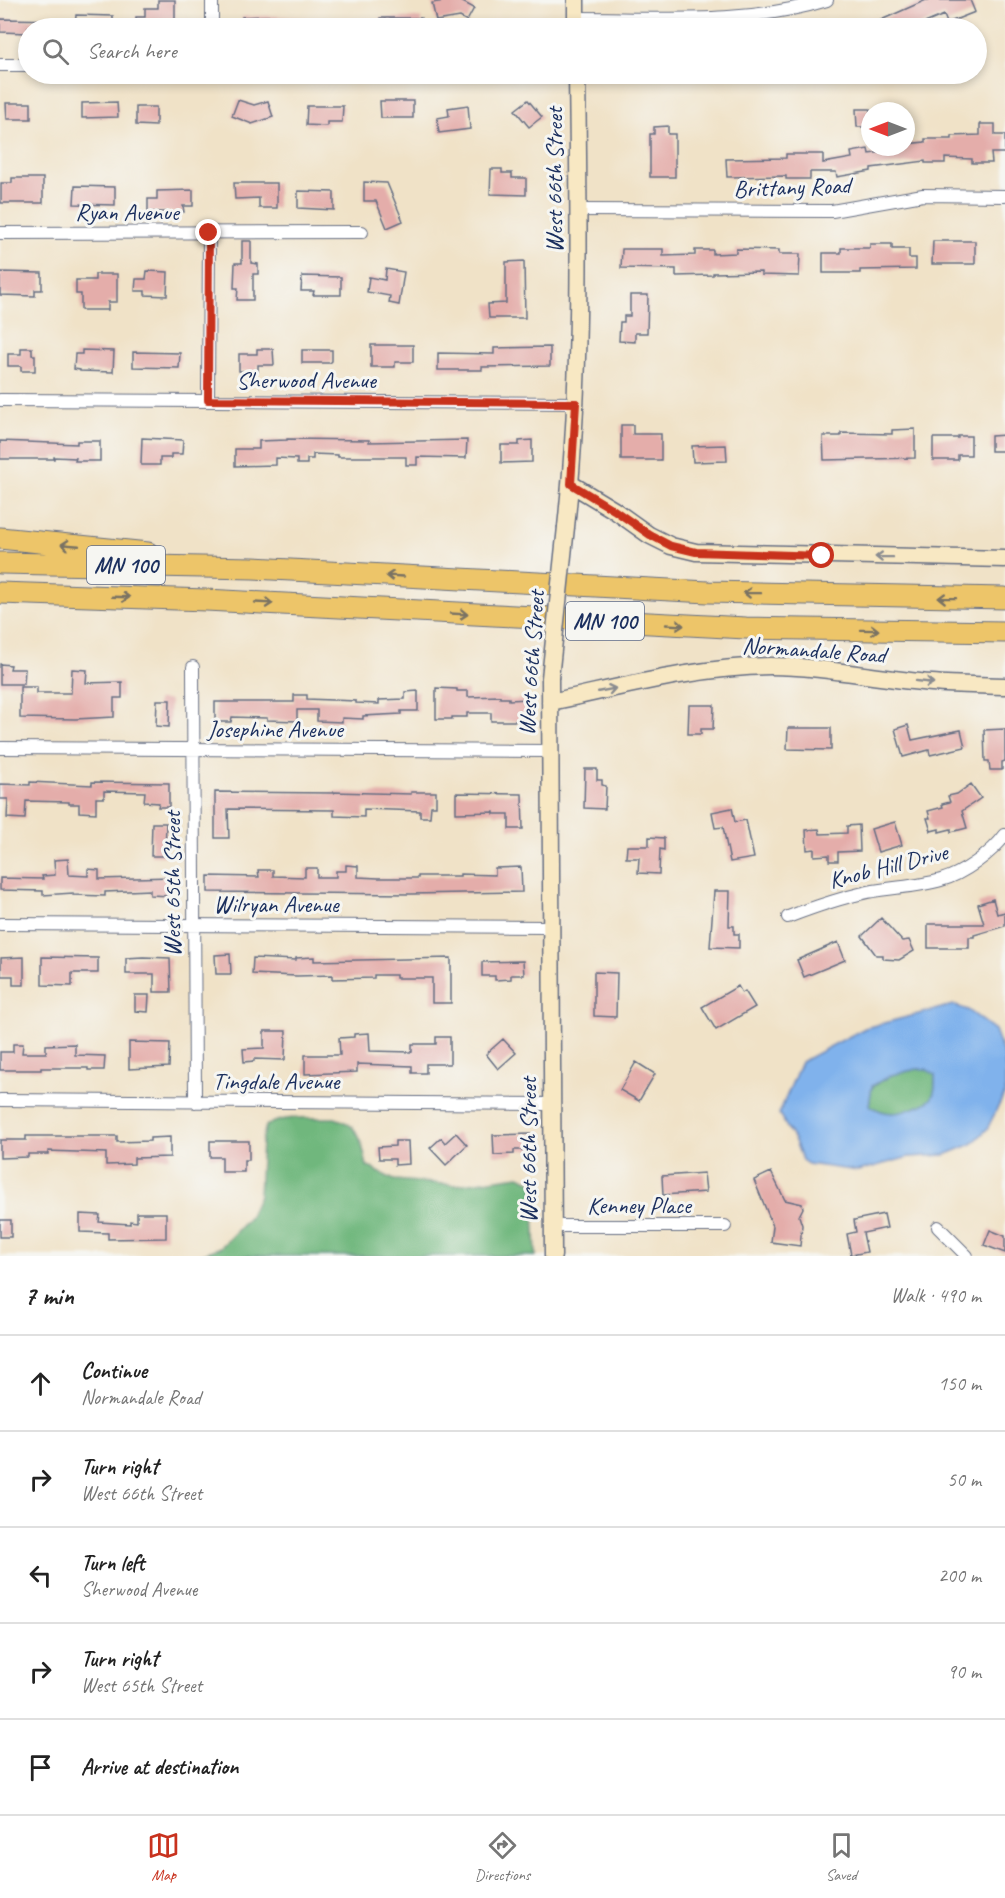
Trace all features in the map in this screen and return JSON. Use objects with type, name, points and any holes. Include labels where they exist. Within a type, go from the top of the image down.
[{"type":"highway","points":[[0,538],[134,551],[253,568]]},
{"type":"highway","name":"MN 100","points":[[0,563],[253,568],[696,592],[1005,598]]},
{"type":"highway","name":"MN 100","points":[[1,593],[206,600],[746,628],[1005,632]]},
{"type":"street","points":[[212,0],[212,18]]},
{"type":"street","points":[[576,0],[576,18]]},
{"type":"street","points":[[715,18],[759,15],[802,8],[826,0]]},
{"type":"street","points":[[0,65],[18,65]]},
{"type":"street","name":"West 66th Street","points":[[553,1256],[550,678],[571,484],[576,403],[579,210],[577,84]]},
{"type":"street","name":"Brittany Road","points":[[579,210],[832,211],[923,195],[1005,196]]},
{"type":"street","name":"Ryan Avenue","points":[[0,232],[362,232]]},
{"type":"street","points":[[208,400],[209,233]]},
{"type":"street","name":"Sherwood Avenue","points":[[0,400],[576,403]]},
{"type":"street","points":[[571,484],[650,535],[671,546],[696,552],[1005,559]]},
{"type":"street","name":"Normandale Road","points":[[550,702],[690,674],[772,666],[810,668],[932,683],[1005,686]]},
{"type":"street","name":"West 65th Street","points":[[193,667],[195,1102]]},
{"type":"street","name":"Josephine Avenue","points":[[0,748],[550,751]]},
{"type":"street","name":"Knob Hill Drive","points":[[788,917],[827,903],[869,892],[942,880],[965,868],[993,848],[1005,835]]},
{"type":"street","name":"Wilryan Avenue","points":[[0,924],[551,927]]},
{"type":"street","name":"Tingdale Avenue","points":[[0,1100],[552,1104]]},
{"type":"street","name":"Kenney Place","points":[[552,1226],[725,1226]]},
{"type":"street","points":[[938,1227],[967,1256]]},
{"type":"green space","points":[[926,1069],[935,1075],[934,1093],[931,1099],[912,1109],[895,1113],[869,1105],[872,1087],[891,1075]]},
{"type":"green space","points":[[291,1118],[335,1118],[351,1126],[359,1136],[367,1166],[394,1180],[456,1185],[519,1176],[533,1182],[536,1256],[197,1256],[221,1247],[249,1218],[259,1196],[262,1141],[266,1126]]},
{"type":"water","points":[[953,1005],[968,1010],[995,1030],[1005,1059],[1005,1093],[987,1129],[972,1144],[945,1155],[909,1157],[858,1171],[808,1164],[802,1160],[795,1141],[779,1114],[801,1062],[865,1028]],"holes":[[[926,1069],[935,1075],[935,1087],[931,1099],[924,1104],[895,1113],[883,1112],[869,1105],[872,1086],[891,1075]]]},
{"type":"building","points":[[158,0],[175,0],[175,18],[136,18],[145,17],[145,8],[158,8]]},
{"type":"building","points":[[459,0],[474,8],[469,18],[435,18],[432,3]]},
{"type":"building","points":[[926,0],[970,0],[975,12],[960,18],[945,18],[944,15],[937,18],[886,18]]},
{"type":"building","points":[[76,15],[113,16],[113,18],[76,18]]},
{"type":"building","points":[[273,16],[306,18],[242,18]]},
{"type":"building","points":[[0,19],[18,19],[18,33],[0,32]]},
{"type":"building","points":[[238,100],[254,105],[268,101],[273,117],[252,124],[232,116]]},
{"type":"building","points":[[528,100],[542,117],[529,127],[515,110]]},
{"type":"building","points":[[380,101],[413,101],[413,118],[381,118]]},
{"type":"building","points":[[117,102],[118,117],[82,118],[82,103]]},
{"type":"building","points":[[6,103],[31,103],[31,119],[7,119]]},
{"type":"building","points":[[468,105],[470,129],[439,133],[437,118],[449,116],[448,108]]},
{"type":"building","points":[[307,106],[343,106],[342,122],[327,122],[327,126],[306,125]]},
{"type":"building","points":[[136,107],[156,107],[156,126],[136,125]]},
{"type":"building","points":[[856,109],[861,109],[861,127],[857,127]]},
{"type":"building","points":[[980,124],[995,124],[995,135],[1005,135],[1005,153],[991,153],[992,163],[972,163],[972,159],[945,158],[945,163],[925,163],[925,161],[871,168],[871,171],[837,177],[836,172],[810,172],[810,179],[786,179],[786,176],[727,177],[726,159],[786,158],[786,154],[823,154],[823,163],[852,158],[851,152],[861,150],[861,156],[915,156],[915,143],[925,142],[925,139],[952,139],[952,136],[980,135]]},
{"type":"building","points":[[668,126],[668,134],[675,134],[675,177],[650,177],[650,134],[654,134],[654,127]]},
{"type":"building","points":[[491,169],[502,169],[502,173],[512,173],[512,178],[526,178],[526,195],[490,194]]},
{"type":"building","points":[[12,178],[43,178],[43,203],[1,203],[1,183],[12,183]]},
{"type":"building","points":[[364,182],[387,183],[403,221],[387,228],[376,201],[364,201]]},
{"type":"building","points":[[234,183],[277,183],[277,208],[259,208],[259,198],[235,199]]},
{"type":"building","points":[[75,186],[115,187],[115,205],[74,204]]},
{"type":"building","points":[[193,190],[193,206],[183,206],[184,212],[148,212],[148,199],[157,199],[157,191]]},
{"type":"building","points":[[298,191],[334,192],[334,210],[298,208]]},
{"type":"building","points":[[242,241],[251,241],[251,263],[258,264],[258,274],[253,274],[253,300],[237,300],[238,288],[234,288],[235,263],[242,263]]},
{"type":"building","points":[[933,241],[975,241],[975,264],[932,264]]},
{"type":"building","points":[[870,244],[892,244],[892,249],[909,249],[909,258],[916,258],[916,269],[823,273],[823,253],[841,253],[841,248],[870,248]]},
{"type":"building","points":[[622,249],[663,249],[663,256],[695,255],[695,250],[713,250],[713,254],[736,253],[736,249],[779,250],[779,254],[800,254],[799,276],[761,275],[761,272],[676,276],[676,269],[621,268]]},
{"type":"building","points":[[524,261],[525,318],[489,318],[488,304],[506,303],[506,262]]},
{"type":"building","points":[[386,269],[404,272],[399,305],[389,303],[390,296],[367,292],[369,277],[385,280]]},
{"type":"building","points":[[147,271],[168,272],[167,296],[145,295],[145,291],[135,291],[136,279],[146,279]]},
{"type":"building","points":[[0,272],[42,273],[42,290],[35,290],[35,296],[0,295]]},
{"type":"building","points":[[95,274],[117,274],[117,302],[108,302],[108,310],[81,310],[81,294],[76,294],[76,280],[95,280]]},
{"type":"building","points":[[302,276],[341,277],[341,295],[313,295],[314,291],[301,291]]},
{"type":"building","points":[[630,295],[648,295],[647,333],[635,333],[635,342],[619,341],[620,322],[624,322],[624,316],[630,316]]},
{"type":"building","points":[[371,345],[413,345],[413,362],[395,362],[395,367],[371,367]]},
{"type":"building","points":[[550,347],[550,366],[438,370],[438,353],[494,354],[494,348]]},
{"type":"building","points":[[21,348],[32,348],[32,355],[35,355],[35,371],[21,371],[21,366],[8,366],[8,354],[21,354]]},
{"type":"building","points":[[257,349],[273,349],[274,365],[258,365],[258,371],[239,371],[239,354],[257,354]]},
{"type":"building","points":[[82,350],[114,351],[113,372],[74,369],[75,354],[82,354]]},
{"type":"building","points":[[302,350],[332,350],[332,361],[330,363],[302,363]]},
{"type":"building","points":[[133,352],[180,353],[179,368],[133,367]]},
{"type":"building","points":[[621,425],[633,425],[633,434],[661,434],[661,460],[621,460]]},
{"type":"building","points":[[915,429],[915,458],[824,460],[823,436],[841,436],[841,433],[892,434],[892,430]]},
{"type":"building","points":[[1005,435],[1005,451],[991,451],[991,436]]},
{"type":"building","points":[[958,436],[971,436],[971,455],[958,455],[958,460],[933,460],[933,438],[958,438]]},
{"type":"building","points":[[142,438],[183,440],[182,454],[171,454],[171,458],[160,458],[160,465],[141,465]]},
{"type":"building","points":[[369,440],[369,442],[467,440],[466,458],[417,457],[417,465],[406,465],[406,457],[338,457],[338,455],[313,454],[313,459],[307,459],[307,464],[297,464],[297,459],[276,458],[276,465],[235,466],[235,449],[259,449],[259,441]]},
{"type":"building","points":[[532,440],[532,462],[501,463],[501,445],[519,445],[519,441]]},
{"type":"building","points":[[0,441],[77,444],[77,441],[100,441],[100,461],[75,461],[76,458],[54,457],[54,459],[0,459]]},
{"type":"building","points":[[726,445],[727,461],[693,462],[692,446]]},
{"type":"building","points":[[0,664],[11,665],[10,669],[25,669],[24,684],[0,684]]},
{"type":"building","points":[[72,669],[87,670],[86,683],[122,682],[122,698],[114,698],[114,717],[20,718],[20,687],[37,687],[37,693],[71,693]]},
{"type":"building","points":[[436,688],[468,691],[468,697],[500,696],[500,698],[509,698],[509,700],[529,699],[530,721],[491,721],[491,713],[467,713],[467,717],[436,719]]},
{"type":"building","points":[[418,691],[418,711],[401,711],[401,714],[363,716],[363,719],[342,718],[342,722],[317,721],[317,710],[297,710],[297,721],[232,717],[231,722],[215,722],[215,702],[294,702],[294,695],[307,695],[307,699],[379,704],[379,700],[405,699],[405,692]]},
{"type":"building","points":[[157,700],[170,700],[169,727],[156,726]]},
{"type":"building","points":[[689,705],[714,705],[713,729],[701,729],[701,734],[688,734]]},
{"type":"building","points":[[908,725],[912,740],[961,730],[965,747],[930,755],[929,750],[903,757],[895,729]]},
{"type":"building","points":[[788,728],[831,728],[831,750],[787,749]]},
{"type":"building","points":[[1005,729],[1005,761],[1002,762],[1002,770],[990,770],[989,761],[985,761],[984,730]]},
{"type":"building","points":[[585,769],[597,769],[597,780],[602,780],[602,785],[606,786],[605,809],[584,808]]},
{"type":"building","points":[[30,782],[92,785],[92,782],[169,783],[169,807],[158,807],[159,803],[144,802],[145,792],[104,791],[104,798],[96,798],[96,813],[79,812],[79,804],[69,804],[69,802],[26,801],[25,819],[7,818],[8,799],[0,799],[0,784],[30,785]]},
{"type":"building","points":[[971,784],[981,798],[962,811],[967,828],[951,832],[951,829],[931,831],[927,818],[930,818],[928,811],[943,807],[942,804],[950,802],[948,796],[957,794]]},
{"type":"building","points":[[215,792],[411,794],[411,792],[436,792],[436,806],[431,806],[430,817],[420,817],[420,811],[364,809],[364,817],[334,816],[334,810],[228,809],[229,838],[215,838]]},
{"type":"building","points":[[456,793],[522,794],[523,829],[509,829],[509,814],[456,813]]},
{"type":"building","points":[[732,808],[735,822],[746,820],[754,858],[730,862],[723,827],[715,828],[712,812]]},
{"type":"building","points":[[895,822],[902,845],[878,852],[871,829]]},
{"type":"building","points":[[152,823],[166,823],[165,856],[151,856]]},
{"type":"building","points":[[859,825],[860,851],[838,852],[838,861],[829,861],[829,855],[814,856],[814,849],[807,850],[806,830],[819,829],[820,834],[847,833],[847,826]]},
{"type":"building","points":[[649,837],[664,838],[664,850],[660,849],[659,874],[638,873],[639,858],[626,858],[627,846],[649,846]]},
{"type":"building","points":[[68,859],[69,875],[88,876],[88,869],[99,870],[99,879],[172,877],[171,896],[150,895],[150,890],[105,892],[105,896],[73,895],[73,893],[43,895],[43,891],[0,890],[0,878],[43,879],[42,876],[55,875],[54,860]]},
{"type":"building","points":[[346,865],[358,866],[358,877],[378,878],[460,876],[460,874],[495,875],[495,868],[521,867],[522,892],[411,894],[208,892],[208,876],[259,877],[258,870],[273,870],[273,876],[305,877],[305,868],[317,868],[317,877],[336,877],[336,871],[346,871]]},
{"type":"building","points":[[714,891],[730,891],[729,926],[734,926],[734,934],[739,934],[739,948],[710,947]]},
{"type":"building","points":[[993,899],[997,914],[1005,912],[1005,926],[969,937],[969,948],[928,948],[928,924],[984,924],[978,904]]},
{"type":"building","points":[[881,918],[902,941],[909,940],[914,951],[899,960],[883,959],[883,955],[876,955],[862,936]]},
{"type":"building","points":[[838,942],[845,960],[804,977],[797,960]]},
{"type":"building","points":[[230,954],[231,974],[216,974],[215,955]]},
{"type":"building","points":[[24,957],[24,985],[13,985],[13,976],[1,976],[1,958]]},
{"type":"building","points":[[42,957],[98,958],[98,973],[72,973],[72,986],[42,985]]},
{"type":"building","points":[[314,957],[314,961],[451,958],[451,1003],[432,1003],[432,978],[396,978],[396,975],[374,975],[374,978],[332,979],[332,975],[252,974],[253,958],[296,960],[296,958]]},
{"type":"building","points":[[126,958],[170,958],[171,992],[154,992],[154,974],[126,974]]},
{"type":"building","points":[[523,961],[524,975],[511,975],[511,979],[495,980],[495,976],[482,976],[482,962]]},
{"type":"building","points":[[594,972],[617,973],[616,1017],[594,1016]]},
{"type":"building","points":[[738,986],[742,993],[745,991],[755,1007],[716,1030],[702,1007]]},
{"type":"building","points":[[135,995],[149,995],[148,1012],[135,1011]]},
{"type":"building","points":[[264,1031],[286,1031],[285,1060],[254,1059],[254,1061],[244,1062],[243,1049],[264,1048]]},
{"type":"building","points":[[369,1033],[370,1051],[412,1052],[412,1044],[436,1044],[436,1037],[450,1037],[450,1064],[426,1064],[426,1073],[412,1073],[412,1066],[357,1064],[357,1072],[305,1074],[305,1055],[340,1055],[339,1038]]},
{"type":"building","points":[[503,1039],[516,1053],[498,1069],[486,1054]]},
{"type":"building","points":[[129,1042],[170,1043],[169,1067],[129,1069]]},
{"type":"building","points":[[13,1044],[23,1044],[22,1053],[46,1053],[46,1045],[75,1044],[75,1055],[105,1056],[104,1070],[41,1068],[41,1070],[0,1070],[0,1052],[13,1052]]},
{"type":"building","points":[[636,1062],[655,1074],[639,1101],[620,1090]]},
{"type":"building","points":[[456,1133],[467,1145],[446,1165],[430,1148],[441,1138],[445,1143]]},
{"type":"building","points":[[532,1134],[532,1150],[514,1150],[514,1154],[494,1155],[493,1135]]},
{"type":"building","points":[[26,1136],[117,1136],[117,1142],[150,1141],[150,1138],[170,1137],[170,1157],[134,1158],[134,1164],[106,1165],[106,1153],[48,1151],[48,1154],[28,1154],[28,1157],[0,1158],[0,1140],[26,1140]]},
{"type":"building","points":[[210,1141],[249,1141],[249,1160],[244,1160],[244,1172],[222,1172],[222,1157],[210,1157]]},
{"type":"building","points":[[395,1141],[408,1141],[409,1164],[395,1165],[395,1159],[379,1159],[378,1147],[395,1146]]},
{"type":"building","points":[[771,1172],[785,1200],[802,1204],[803,1208],[799,1216],[802,1225],[800,1246],[771,1242],[773,1226],[754,1180]]},
{"type":"building","points":[[704,1173],[706,1192],[663,1195],[662,1176]]},
{"type":"building","points":[[137,1213],[166,1213],[166,1238],[108,1239],[108,1233],[80,1232],[80,1214],[100,1215],[99,1222],[130,1224],[130,1221],[137,1222]]},
{"type":"building","points":[[884,1214],[887,1228],[863,1233],[867,1252],[851,1255],[847,1234],[856,1232],[854,1220]]},
{"type":"building","points":[[0,1220],[11,1220],[11,1237],[0,1237]]},
{"type":"building","points":[[990,1230],[1005,1236],[1005,1253],[984,1245]]},
{"type":"route","points":[[209,233],[208,400],[576,403],[571,484],[650,535],[671,546],[696,552],[822,556]]}]
